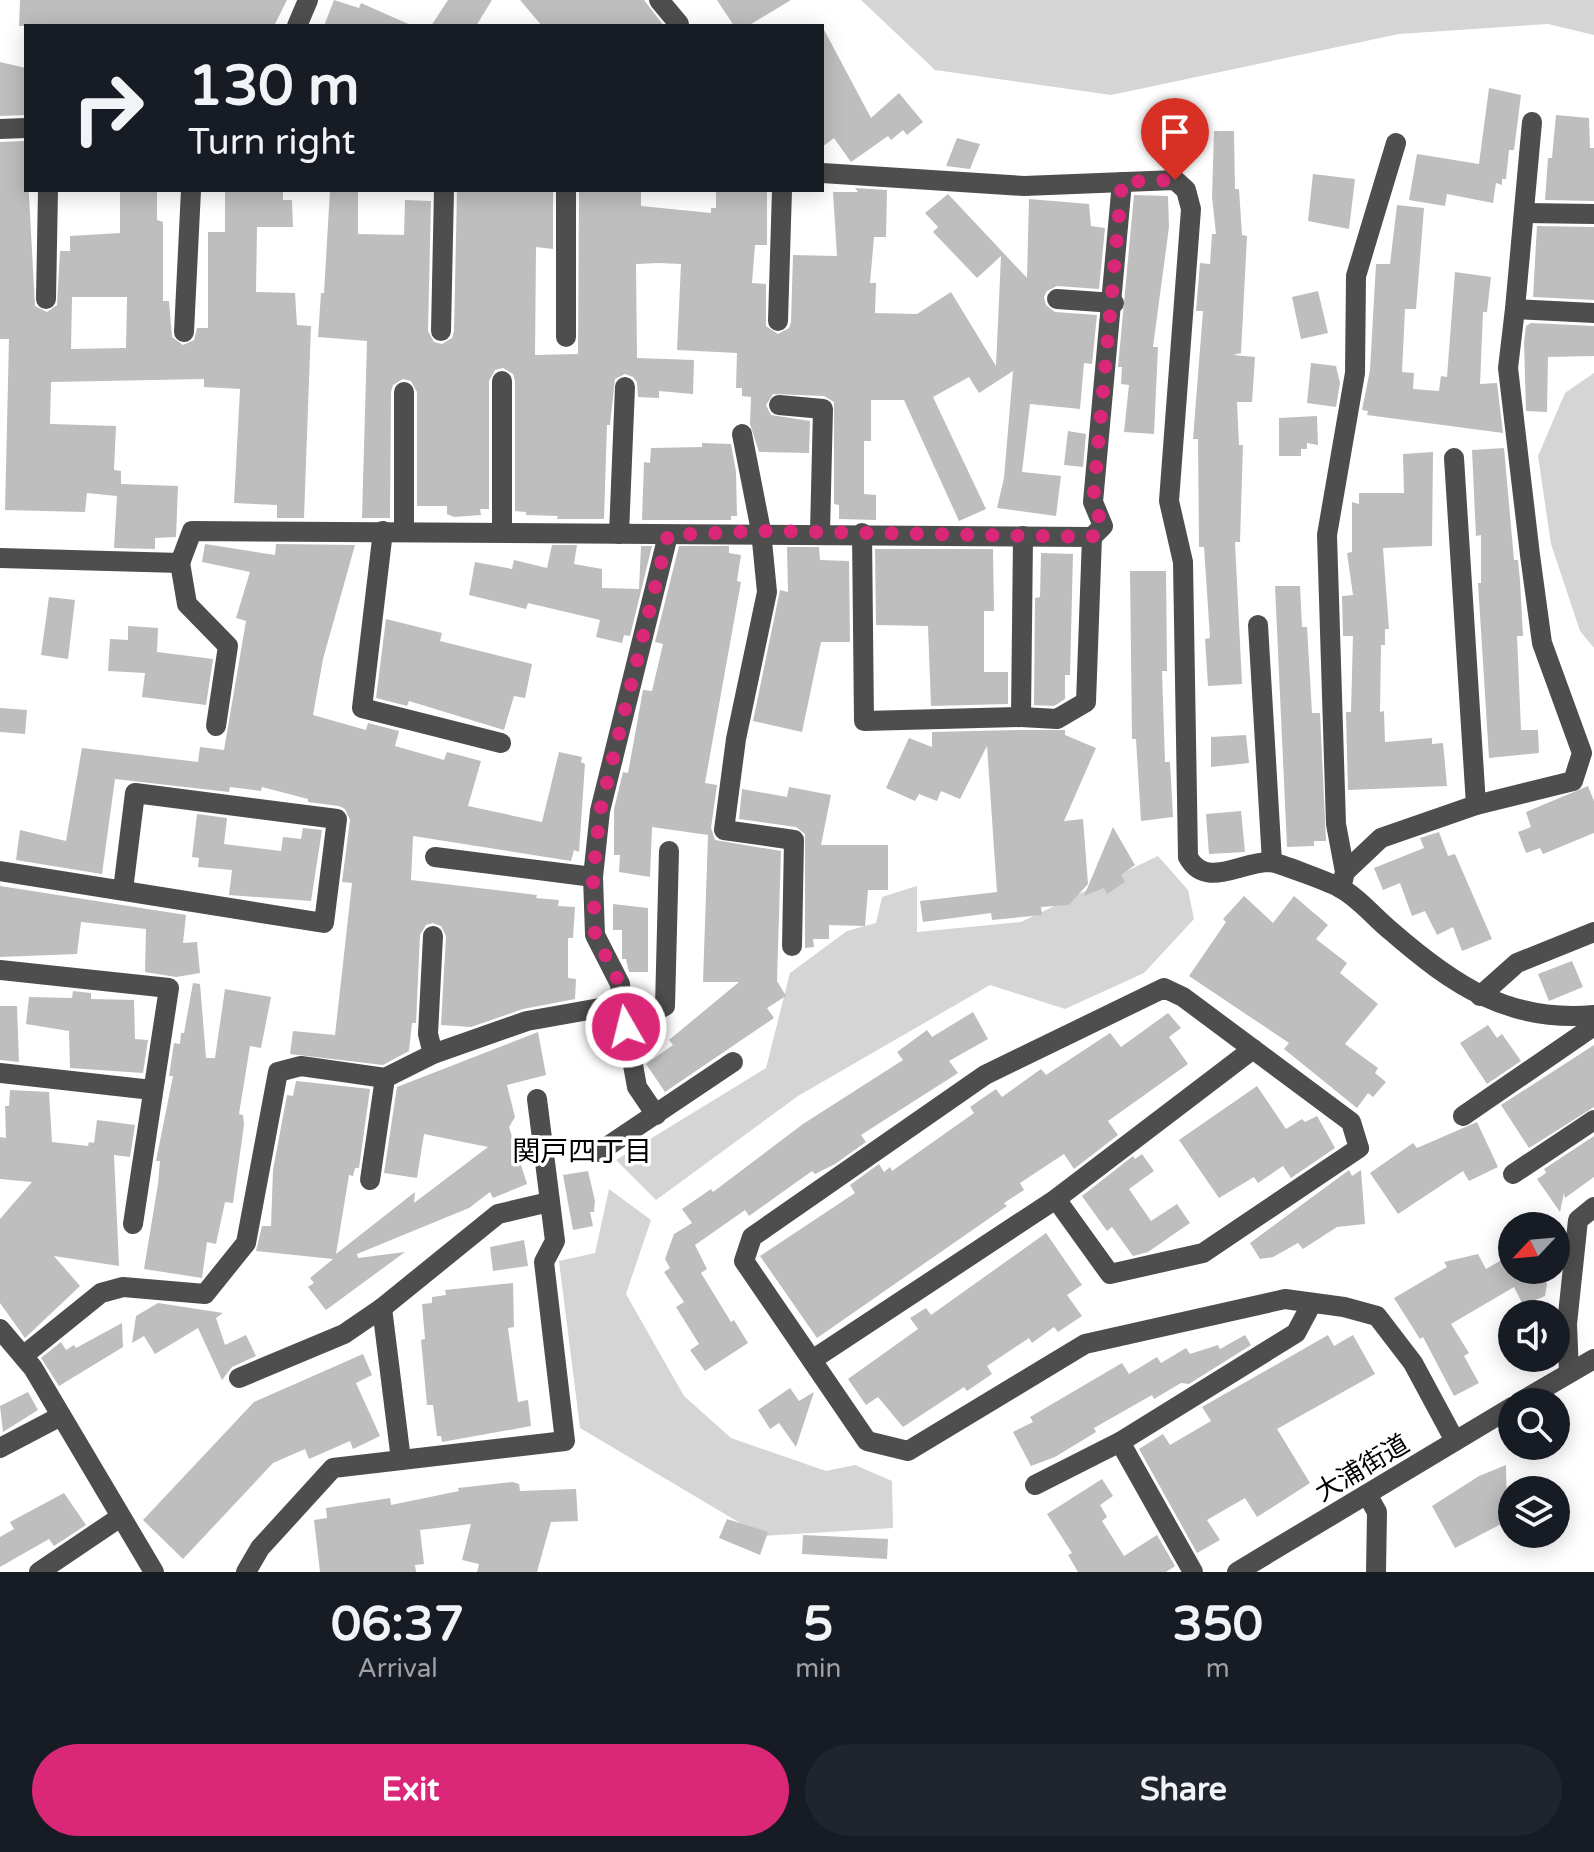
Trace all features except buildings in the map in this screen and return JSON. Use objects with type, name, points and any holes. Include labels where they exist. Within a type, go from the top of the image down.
[{"type":"street","points":[[298,24],[308,0]]},
{"type":"street","points":[[659,0],[679,24]]},
{"type":"street","points":[[1343,880],[1381,838],[1476,805],[1573,781],[1582,753],[1542,643],[1508,368],[1532,122]]},
{"type":"street","points":[[0,129],[24,128]]},
{"type":"street","points":[[1343,880],[1336,824],[1327,535],[1355,373],[1356,276],[1396,143]]},
{"type":"street","points":[[824,173],[1024,186],[1175,180],[1186,190],[1191,209],[1169,501],[1183,562],[1188,857],[1195,869],[1207,874],[1272,862],[1343,880],[1421,957],[1480,996],[1533,1015],[1593,1016],[1591,1028],[1463,1116]]},
{"type":"street","points":[[862,533],[864,721],[1057,719],[1086,702],[1092,537],[1103,526],[1093,502],[1114,303],[1122,182]]},
{"type":"street","points":[[46,299],[48,192]]},
{"type":"street","points":[[184,332],[191,192]]},
{"type":"street","points":[[441,331],[444,192]]},
{"type":"street","points":[[566,192],[566,337]]},
{"type":"street","points":[[778,321],[782,192]]},
{"type":"street","points":[[1525,213],[1594,214]]},
{"type":"street","points":[[1057,299],[1114,303]]},
{"type":"street","points":[[1515,309],[1594,313]]},
{"type":"street","points":[[502,381],[502,531]]},
{"type":"street","points":[[619,534],[625,387]]},
{"type":"street","points":[[404,392],[404,531]]},
{"type":"street","points":[[779,405],[823,409],[820,532]]},
{"type":"street","points":[[742,434],[761,531],[767,592],[736,739],[724,830],[794,840],[792,946]]},
{"type":"street","points":[[1454,458],[1476,805]]},
{"type":"street","points":[[216,726],[228,646],[187,604],[180,563],[192,531],[502,531],[668,535],[761,531],[1092,537]]},
{"type":"street","points":[[383,531],[362,708],[501,743]]},
{"type":"street","points":[[656,1115],[637,1087],[620,984],[595,935],[593,877],[600,811],[668,535]]},
{"type":"street","points":[[1021,717],[1023,536]]},
{"type":"street","points":[[0,558],[180,563]]},
{"type":"street","points":[[1258,625],[1272,862]]},
{"type":"street","points":[[0,871],[324,923],[337,819],[135,793],[123,890]]},
{"type":"street","points":[[626,1027],[665,1006],[669,851]]},
{"type":"street","points":[[435,857],[593,877]]},
{"type":"street","points":[[1480,996],[1517,963],[1594,932]]},
{"type":"street","points":[[433,936],[428,1034],[433,1054]]},
{"type":"street","points":[[0,970],[169,988],[133,1224]]},
{"type":"street","points":[[1056,1199],[1110,1274],[1203,1253],[1359,1148],[1351,1122],[1183,997],[1164,988],[985,1075],[752,1237],[744,1261],[867,1441],[908,1451],[1085,1344],[1285,1299],[1377,1316],[1413,1363],[1455,1441]]},
{"type":"street","points":[[23,1356],[101,1293],[123,1287],[205,1294],[246,1243],[278,1072],[301,1066],[385,1078],[433,1054],[527,1021],[622,1004]]},
{"type":"street","points":[[812,1360],[1056,1199],[1253,1049]]},
{"type":"street","points":[[599,1152],[733,1062]]},
{"type":"street","points":[[0,1073],[152,1090]]},
{"type":"street","points":[[370,1180],[385,1078]]},
{"type":"street","points":[[246,1572],[260,1548],[333,1468],[565,1441],[544,1262],[555,1241],[537,1099]]},
{"type":"street","points":[[1513,1174],[1594,1120]]},
{"type":"street","points":[[239,1378],[344,1334],[382,1308],[498,1214],[549,1202]]},
{"type":"street","points":[[1569,1373],[1567,1324],[1578,1220],[1594,1207]]},
{"type":"street","points":[[1035,1485],[1120,1442],[1296,1333],[1312,1303]]},
{"type":"street","points":[[382,1308],[401,1460]]},
{"type":"street","points":[[0,1329],[23,1356],[154,1572]]},
{"type":"street","points":[[1544,1388],[1594,1359]]},
{"type":"street","name":"大浦街道","points":[[1237,1572],[1498,1415]]},
{"type":"street","points":[[0,1448],[61,1416]]},
{"type":"street","points":[[1120,1442],[1193,1572]]},
{"type":"street","points":[[1368,1496],[1377,1512],[1376,1572]]},
{"type":"street","points":[[39,1572],[119,1518]]},
{"type":"shaded area","points":[[861,0],[1594,0],[1594,35],[1548,24],[1399,34],[1111,95],[935,70]]},
{"type":"shaded area","points":[[1594,373],[1594,648],[1580,631],[1551,544],[1538,456],[1565,393]]},
{"type":"shaded area","points":[[1158,856],[1188,890],[1194,919],[1144,973],[1065,1009],[990,985],[798,1096],[656,1200],[616,1160],[766,1068],[790,973],[847,931],[876,923],[882,897],[917,886],[917,932],[1021,922]]},
{"type":"shaded area","points":[[609,1189],[651,1220],[626,1294],[684,1396],[731,1438],[826,1471],[855,1465],[892,1481],[893,1528],[762,1536],[580,1428],[559,1261],[595,1253]]},
{"type":"district","name":"関戸四丁目","points":[[582,1152]]},
{"type":"route","points":[[626,1027],[620,984],[595,935],[593,877],[600,811],[668,535],[761,531],[1092,537],[1103,526],[1093,502],[1114,303],[1122,182],[1175,180]]}]
